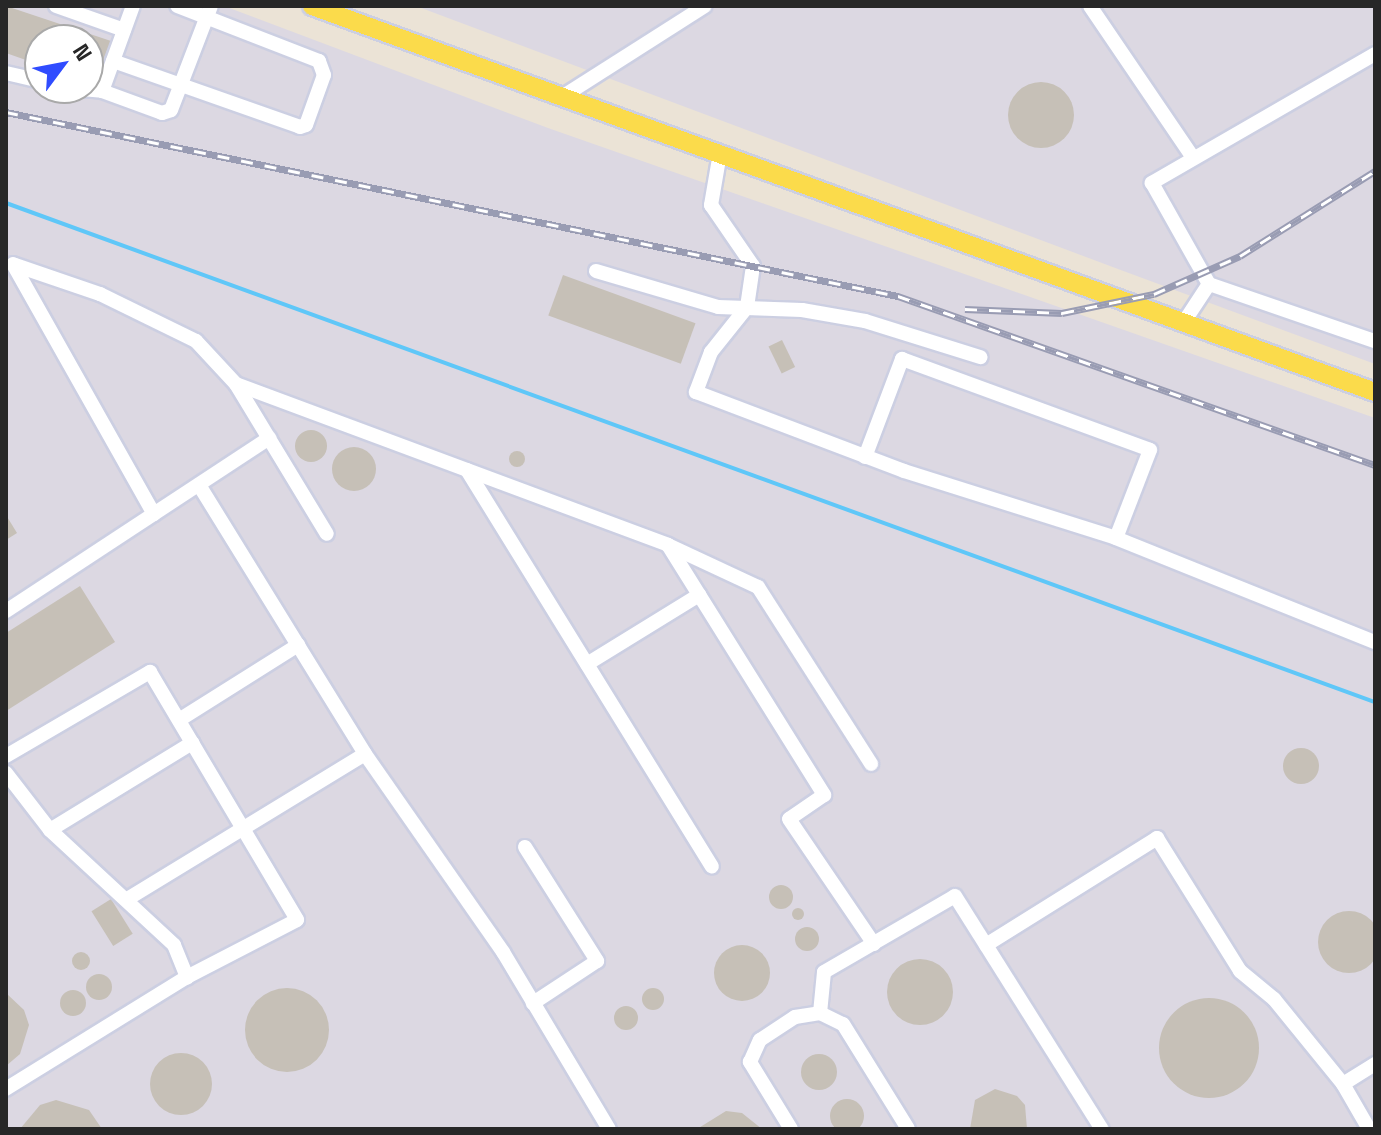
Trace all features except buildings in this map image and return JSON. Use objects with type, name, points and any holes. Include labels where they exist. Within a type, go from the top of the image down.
[{"type":"main road","points":[[312,6],[1375,392]]},
{"type":"street","points":[[56,6],[124,30]]},
{"type":"street","points":[[104,86],[133,6]]},
{"type":"street","points":[[113,61],[300,127],[306,125],[324,75],[319,61],[210,12],[177,6]]},
{"type":"street","points":[[562,97],[705,6]]},
{"type":"street","points":[[1090,6],[1192,156]]},
{"type":"street","points":[[104,92],[162,113],[176,106],[210,12]]},
{"type":"street","points":[[1375,54],[1192,156],[1152,183],[1209,284],[1375,341]]},
{"type":"street","points":[[720,153],[711,205],[753,266],[747,307],[711,352],[696,392],[865,457],[1116,538],[1375,642]]},
{"type":"street","points":[[11,263],[100,294],[196,341],[236,384],[327,534]]},
{"type":"street","points":[[11,263],[154,514]]},
{"type":"street","points":[[596,271],[718,307],[747,307],[865,321],[980,357]]},
{"type":"street","points":[[1184,322],[1209,284]]},
{"type":"street","points":[[865,457],[902,359],[1150,450],[1116,538]]},
{"type":"street","points":[[236,384],[668,545],[758,587],[871,764]]},
{"type":"street","points":[[6,611],[269,438]]},
{"type":"street","points":[[467,470],[712,866]]},
{"type":"street","points":[[199,485],[365,754],[533,1003],[609,1129]]},
{"type":"street","points":[[668,545],[824,795],[789,819],[874,944]]},
{"type":"street","points":[[587,664],[699,595]]},
{"type":"street","points":[[179,720],[298,645]]},
{"type":"street","points":[[6,756],[150,672],[297,920],[187,977],[6,1089]]},
{"type":"street","points":[[50,830],[192,743]]},
{"type":"street","points":[[129,898],[365,754]]},
{"type":"street","points":[[6,773],[50,830],[129,898],[174,945],[187,977]]},
{"type":"street","points":[[986,945],[1157,838],[1240,971],[1274,999],[1343,1084],[1369,1129]]},
{"type":"street","points":[[525,847],[597,961],[533,1003]]},
{"type":"street","points":[[820,1013],[824,972],[955,896],[1102,1129]]},
{"type":"street","points":[[791,1129],[750,1062],[760,1040],[795,1017],[820,1013],[843,1024],[908,1129]]},
{"type":"street","points":[[1343,1084],[1375,1064]]},
{"type":"shaded area","points":[[6,6],[224,6],[548,128],[1375,418],[1375,1129],[6,1129]]},
{"type":"shaded area","points":[[416,6],[1375,6],[1375,364],[1118,269]]},
{"type":"waterway","points":[[6,203],[1375,702]]},
{"type":"railway","points":[[6,112],[898,296],[1375,465]]},
{"type":"railway","points":[[965,309],[1062,313],[1154,294],[1240,256],[1375,171]]}]
